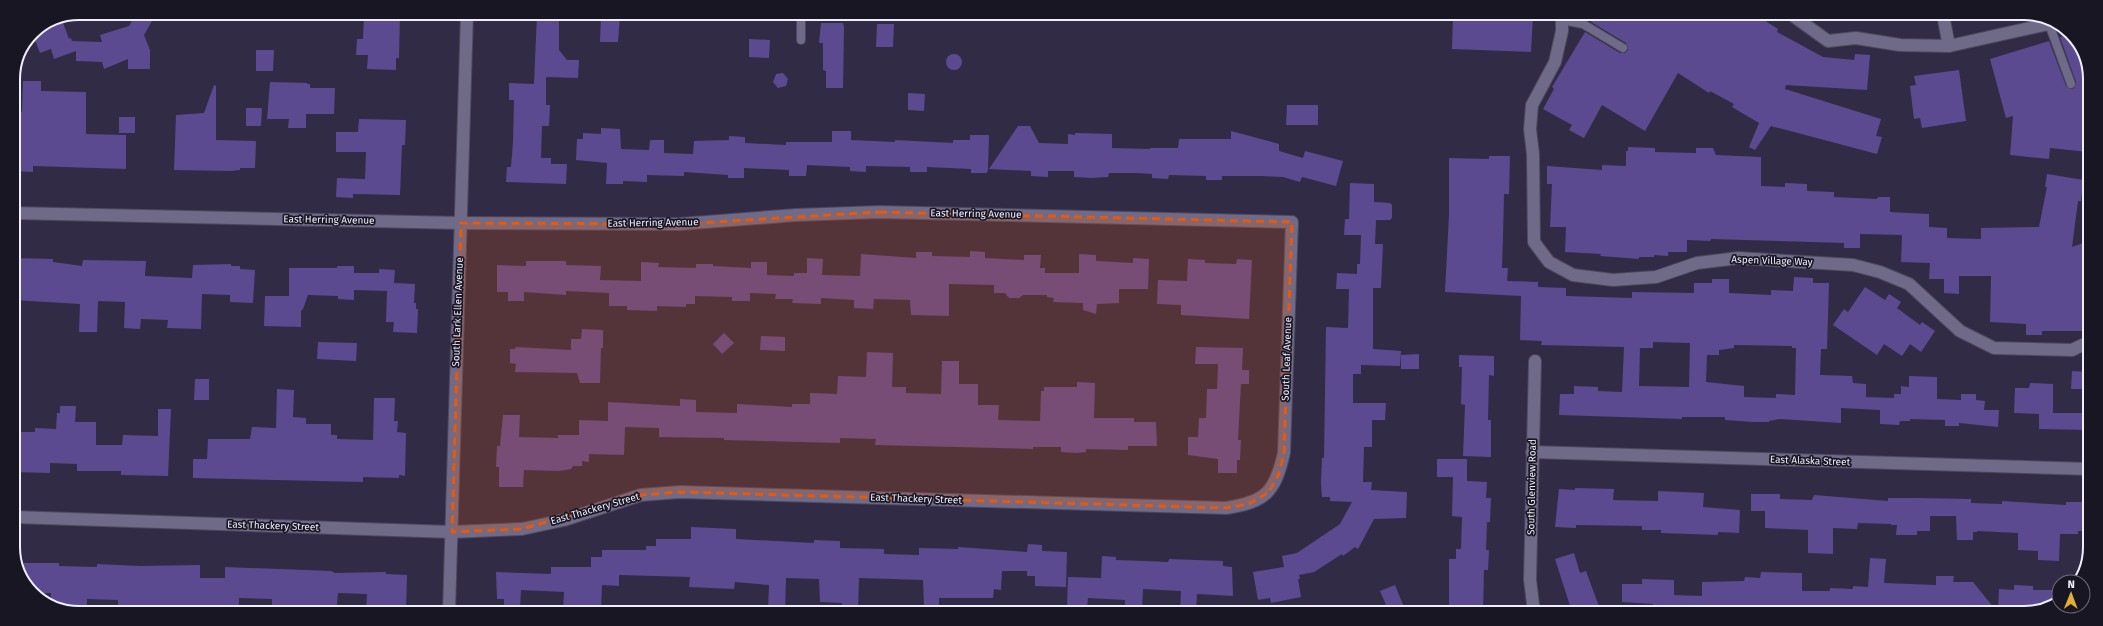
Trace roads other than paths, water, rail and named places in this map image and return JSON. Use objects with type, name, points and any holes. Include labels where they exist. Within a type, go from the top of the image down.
[{"type":"street","name":"South Lark Ellen Avenue","points":[[449,606],[467,20]]},
{"type":"street","name":"Aspen Village Way","points":[[1562,20],[1555,62],[1532,105],[1530,129],[1533,154],[1534,242],[1549,262],[1573,275],[1613,280],[1656,277],[1697,263],[1738,258],[1853,265],[1880,272],[1909,284],[1960,330],[1994,348],[2072,350],[2083,345]]},
{"type":"street","points":[[1799,20],[1828,41],[1856,38],[1900,44],[1949,46],[2046,24]]},
{"type":"street","points":[[1944,20],[1949,46]]},
{"type":"street","name":"East Herring Avenue","points":[[20,213],[460,223],[680,224],[796,215],[879,212],[1292,222]]},
{"type":"street","name":"South Leaf Avenue","points":[[1269,492],[1279,474],[1284,453],[1292,222]]},
{"type":"street","name":"South Glenview Road","points":[[1533,606],[1530,580],[1535,361]]},
{"type":"street","name":"East Alaska Street","points":[[1532,452],[2083,469]]},
{"type":"street","name":"East Thackery Street","points":[[20,517],[452,532],[522,529],[564,520],[641,496],[680,492],[1226,508],[1249,504],[1269,492]]},
{"type":"lane","points":[[801,20],[801,40]]},
{"type":"lane","points":[[1571,20],[1584,24],[1623,48]]},
{"type":"lane","points":[[2053,27],[2072,84]]}]
